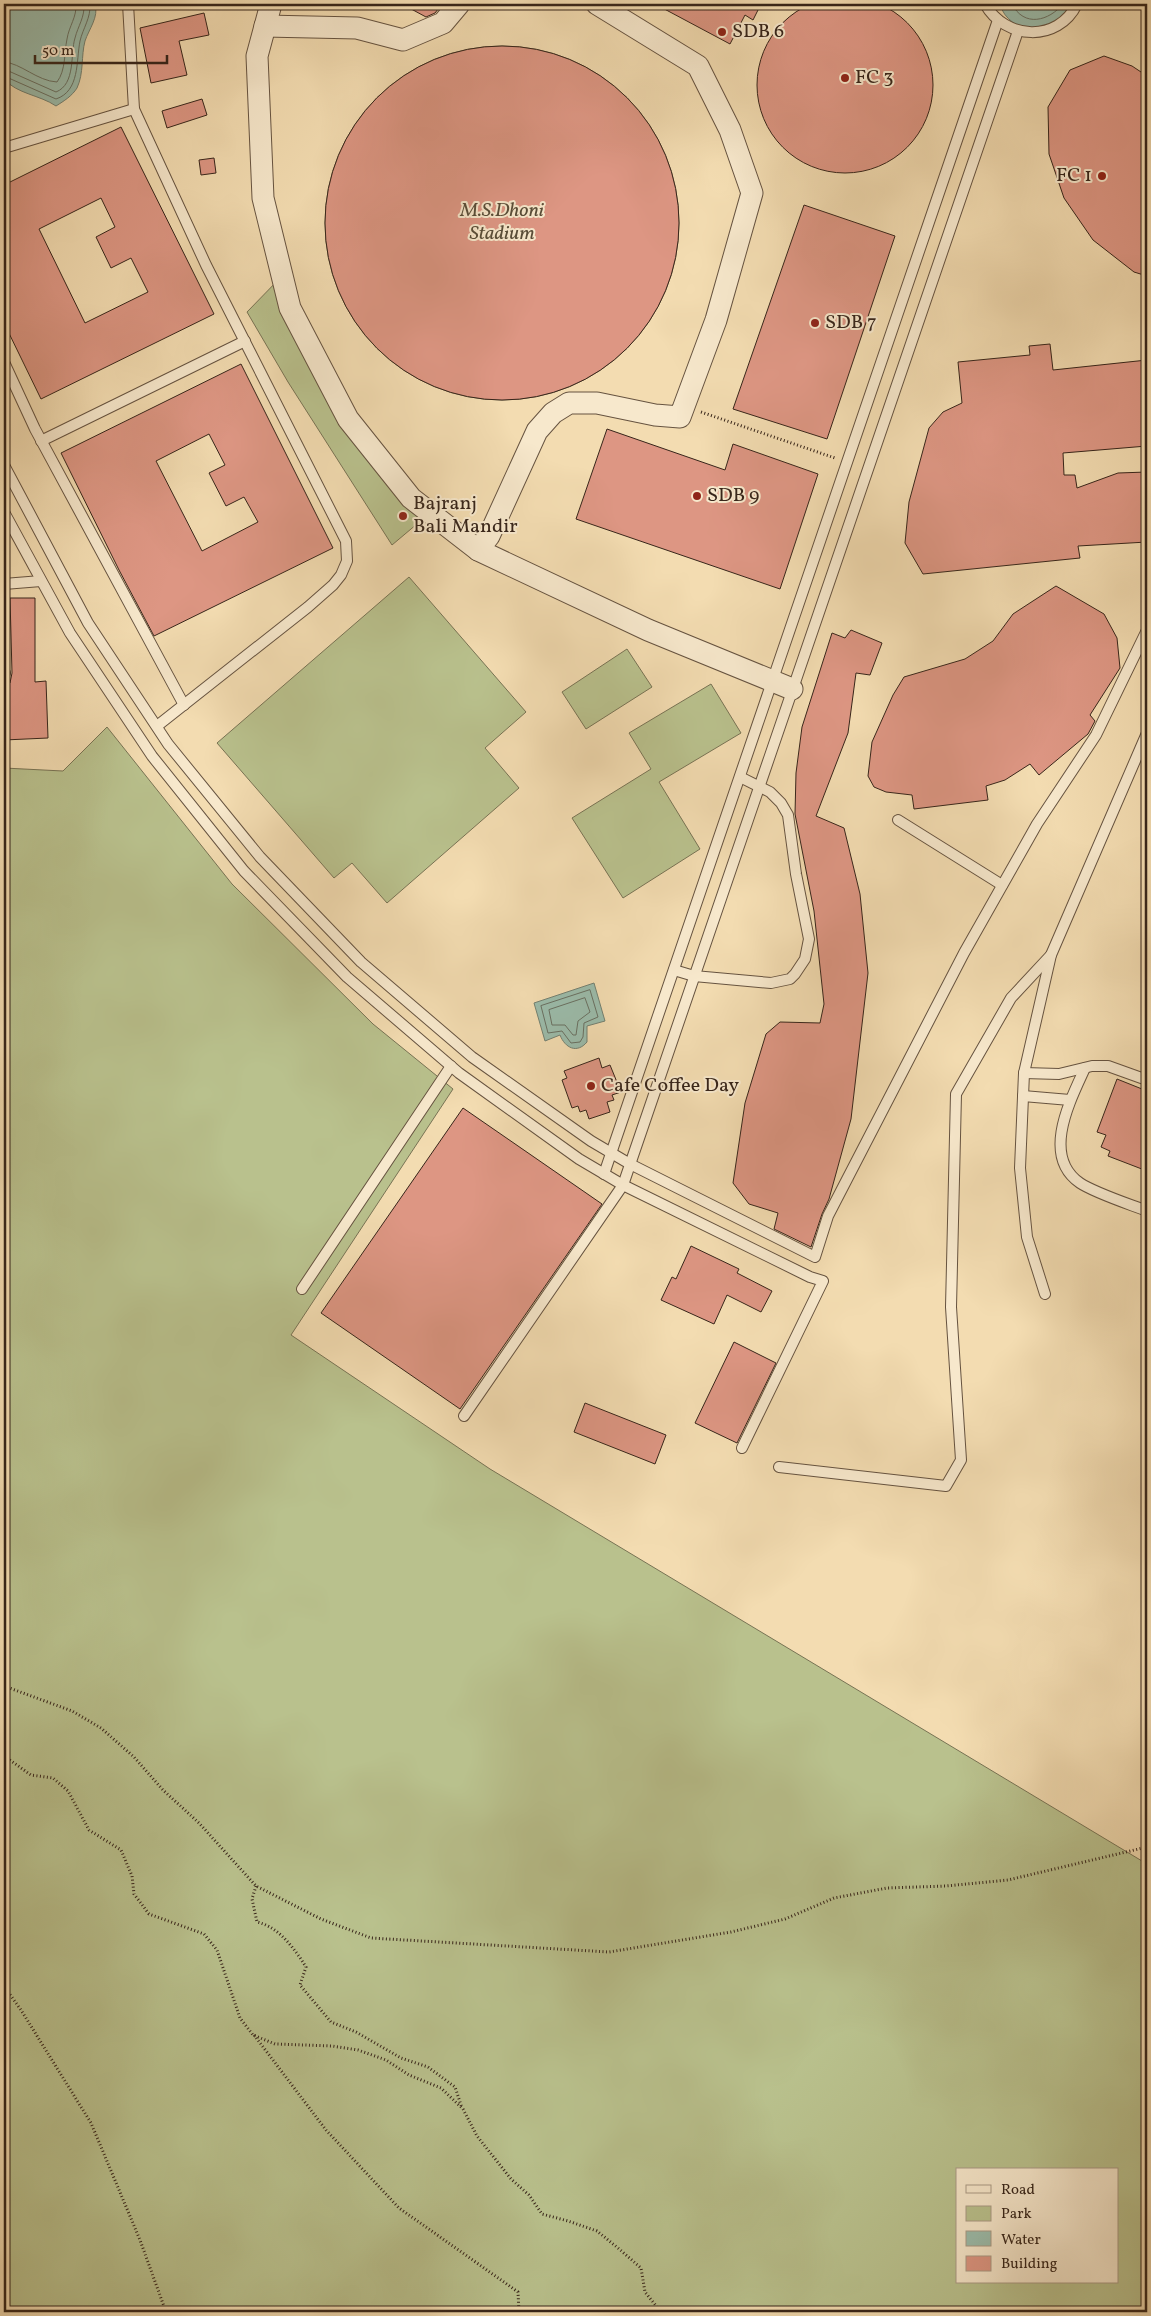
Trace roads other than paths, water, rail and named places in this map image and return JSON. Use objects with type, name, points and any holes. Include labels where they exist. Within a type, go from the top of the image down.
[{"type":"street","points":[[271,4],[257,56],[263,198],[290,308],[348,419],[412,498],[478,550],[648,630],[792,689]]},
{"type":"street","points":[[265,26],[356,28],[403,40],[443,23],[459,4]]},
{"type":"street","points":[[478,550],[489,536],[537,431],[553,413],[569,402],[597,403],[655,415],[680,417],[716,320],[752,193],[730,130],[698,66],[597,4]]},
{"type":"lane","points":[[128,4],[134,109],[206,265],[346,541],[347,561],[341,575],[308,608],[156,726]]},
{"type":"lane","points":[[985,4],[998,20],[1018,31],[1029,33],[1051,29],[1069,16],[1077,4]]},
{"type":"lane","points":[[604,1174],[998,20]]},
{"type":"lane","points":[[464,1416],[623,1185],[1018,31]]},
{"type":"lane","points":[[4,148],[134,109]]},
{"type":"lane","points":[[41,441],[245,342]]},
{"type":"lane","points":[[4,362],[41,441],[184,704]]},
{"type":"lane","points":[[4,465],[88,623],[168,744],[260,857],[361,962],[472,1057],[591,1142],[630,1164],[815,1257],[828,1216],[964,953],[1037,824],[1096,735],[1147,630]]},
{"type":"lane","points":[[4,512],[70,633],[152,756],[244,871],[347,977],[451,1066],[579,1159],[623,1185],[810,1277],[823,1281],[742,1448]]},
{"type":"lane","points":[[4,584],[41,581]]},
{"type":"lane","points":[[1045,1294],[1027,1237],[1020,1168],[1024,1073],[1051,955],[1147,733]]},
{"type":"lane","points":[[674,970],[694,976],[772,983],[783,982],[795,974],[805,959],[809,939],[796,874],[788,815],[770,792],[740,777]]},
{"type":"lane","points":[[898,820],[1002,885]]},
{"type":"lane","points":[[779,1467],[946,1486],[961,1460],[951,1307],[956,1094],[1011,998],[1051,955]]},
{"type":"lane","points":[[302,1289],[451,1066]]},
{"type":"lane","points":[[1024,1073],[1059,1074],[1086,1068],[1108,1066],[1147,1080]]},
{"type":"lane","points":[[1086,1068],[1070,1100],[1059,1144],[1061,1161],[1080,1184],[1147,1211]]},
{"type":"lane","points":[[1023,1096],[1070,1100]]},
{"type":"water","points":[[4,4],[95,4],[96,14],[85,41],[82,70],[77,88],[56,106],[15,88],[4,79]]},
{"type":"water","points":[[1000,4],[1076,4],[1063,22],[1032,33],[1008,18]]},
{"type":"water","points":[[594,983],[605,1021],[587,1026],[587,1042],[579,1048],[568,1046],[560,1035],[545,1041],[534,1003]]},
{"type":"place","name":"SDB 6","points":[[722,32]]},
{"type":"place","name":"FC 3","points":[[845,78]]},
{"type":"place","name":"FC 1","points":[[1102,176]]},
{"type":"place","name":"SDB 7","points":[[815,323]]},
{"type":"place","name":"SDB 9","points":[[697,496]]},
{"type":"place","name":"Bajranj Bali Mandir","points":[[403,516]]},
{"type":"place","name":"Cafe Coffee Day","points":[[591,1086]]},
{"type":"park label","name":"M.S.Dhoni Stadium","points":[[502,222]]}]
